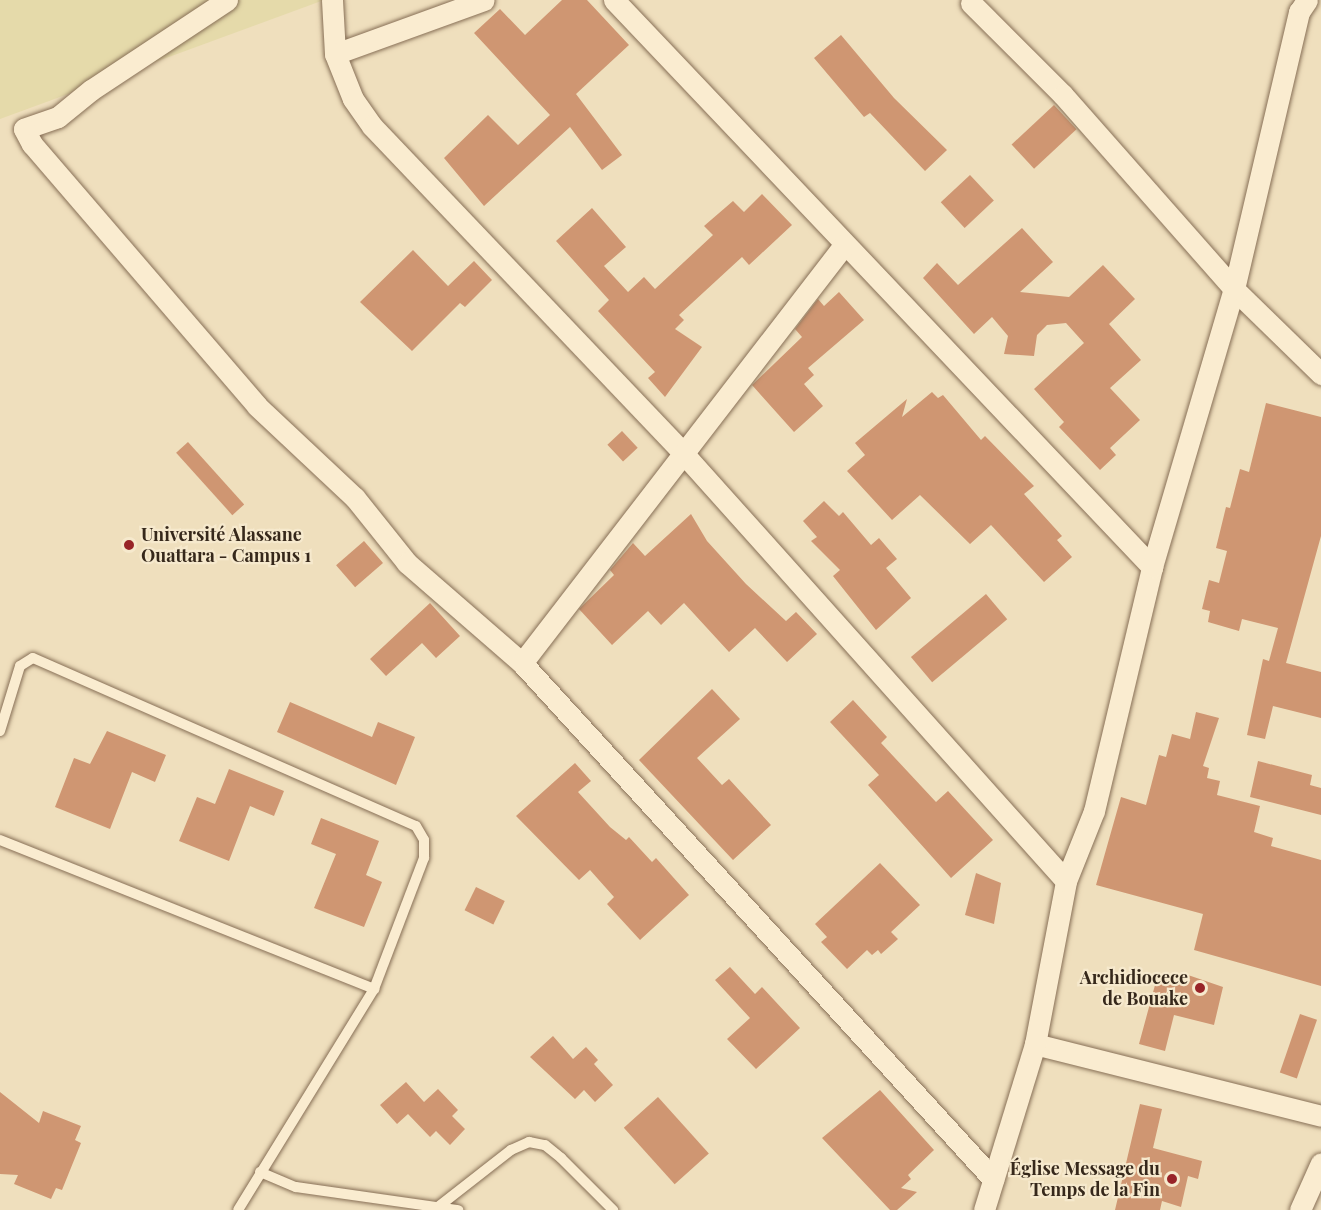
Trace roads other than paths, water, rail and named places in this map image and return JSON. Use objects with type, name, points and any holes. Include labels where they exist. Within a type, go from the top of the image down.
[{"type":"street","points":[[227,0],[91,90],[58,117],[24,129],[76,200],[258,406],[355,498],[407,563],[522,663],[993,1179]]},
{"type":"street","points":[[332,0],[335,54],[353,99],[372,126],[683,453],[1066,881]]},
{"type":"street","points":[[335,54],[484,0]]},
{"type":"street","points":[[614,0],[1152,567]]},
{"type":"street","points":[[984,1210],[1035,1044],[1066,881],[1094,811],[1152,567],[1234,289],[1299,12],[1307,0]]},
{"type":"street","points":[[971,3],[1063,95],[1234,289],[1321,374]]},
{"type":"street","points":[[522,663],[844,245]]},
{"type":"street","points":[[1035,1044],[1321,1116]]},
{"type":"street","points":[[1300,1210],[1321,1163]]},
{"type":"lane","points":[[0,731],[20,666],[33,658],[416,826],[424,840],[423,858],[374,989],[238,1210]]},
{"type":"lane","points":[[0,840],[374,989]]},
{"type":"lane","points":[[438,1207],[511,1150],[529,1142],[545,1144],[613,1210]]},
{"type":"lane","points":[[260,1172],[296,1187],[458,1210]]},
{"type":"place","name":"Université Alassane Ouattara - Campus 1","points":[[129,545]]},
{"type":"place","name":"Archidiocece de Bouake","points":[[1200,988]]},
{"type":"place","name":"Église Message du Temps de la Fin","points":[[1172,1179]]}]
